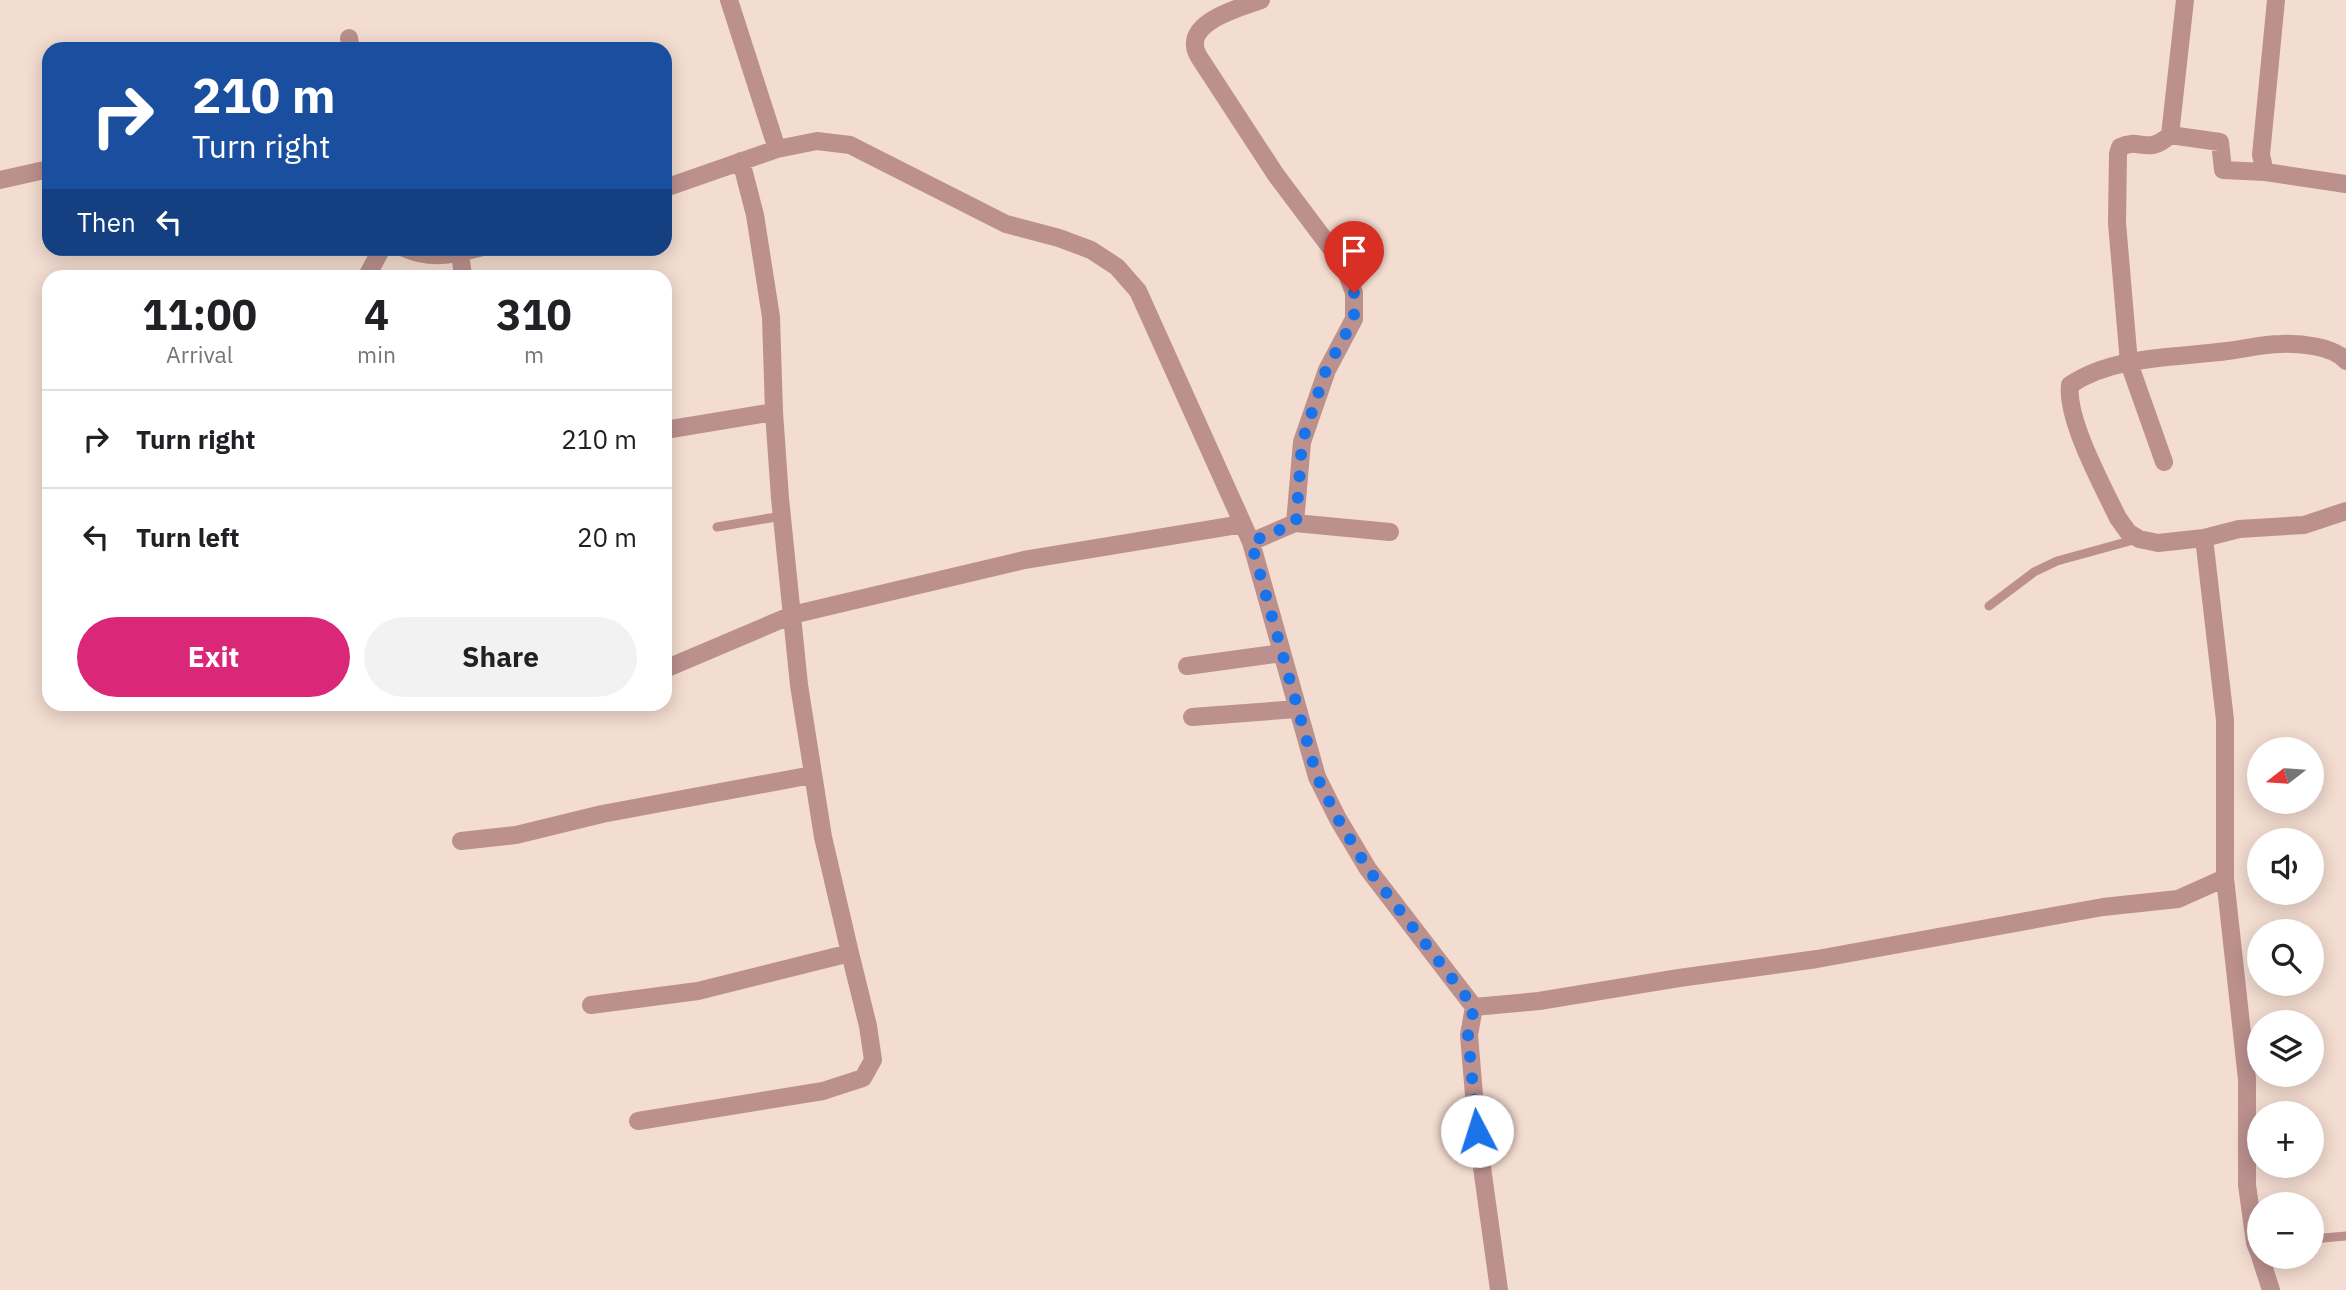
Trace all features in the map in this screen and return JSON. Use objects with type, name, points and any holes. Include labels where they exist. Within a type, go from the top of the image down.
[{"type":"street","points":[[729,0],[777,149]]},
{"type":"street","points":[[1261,0],[1213,19],[1198,32],[1194,45],[1199,57],[1276,175],[1334,251],[1346,271],[1354,293],[1355,306],[1354,319],[1326,370],[1302,442],[1296,523]]},
{"type":"street","points":[[2164,462],[2129,363],[2118,234],[2118,155],[2120,147],[2126,144],[2156,146],[2170,135],[2185,0]]},
{"type":"street","points":[[2265,172],[2261,155],[2276,0]]},
{"type":"street","points":[[2170,135],[2220,142],[2223,170],[2265,172],[2346,184]]},
{"type":"street","points":[[672,186],[777,149],[817,141],[850,145],[1006,224],[1091,250],[1117,267],[1139,290],[1251,542],[1317,777],[1368,869],[1474,1007],[1468,1035],[1477,1131],[1499,1290]]},
{"type":"street","points":[[638,1121],[824,1091],[863,1078],[873,1060],[869,1026],[823,837],[812,775],[799,685],[782,516],[774,412],[771,317],[755,215],[741,162]]},
{"type":"street","points":[[0,180],[42,171]]},
{"type":"street","points":[[2346,361],[2340,353],[2325,348],[2281,343],[2129,363],[2079,379],[2070,385],[2069,398],[2073,416],[2118,518],[2128,532],[2139,539],[2158,543],[2204,538],[2239,529],[2304,526],[2346,511]]},
{"type":"street","points":[[672,429],[774,412]]},
{"type":"street","points":[[1251,542],[1296,523],[1390,532]]},
{"type":"street","points":[[672,666],[792,615],[1024,560],[1242,524]]},
{"type":"street","points":[[2204,538],[2225,720],[2225,878],[2247,1079],[2248,1192]]},
{"type":"street","points":[[1187,666],[1282,653]]},
{"type":"street","points":[[1192,717],[1297,709]]},
{"type":"street","points":[[461,841],[516,835],[602,814],[812,775]]},
{"type":"street","points":[[1474,1007],[1539,1001],[1816,959],[2104,907],[2178,899],[2225,878]]},
{"type":"street","points":[[591,1005],[698,991],[850,953]]},
{"type":"street","points":[[2264,1269],[2270,1290]]},
{"type":"lane","points":[[717,527],[782,516]]},
{"type":"lane","points":[[1989,606],[2034,572],[2057,561],[2139,539]]},
{"type":"lane","points":[[2324,1237],[2346,1236]]},
{"type":"route","points":[[1354,293],[1354,319],[1326,370],[1302,442],[1296,523],[1251,542],[1317,777],[1368,869],[1474,1007],[1468,1035],[1477,1131]]}]
